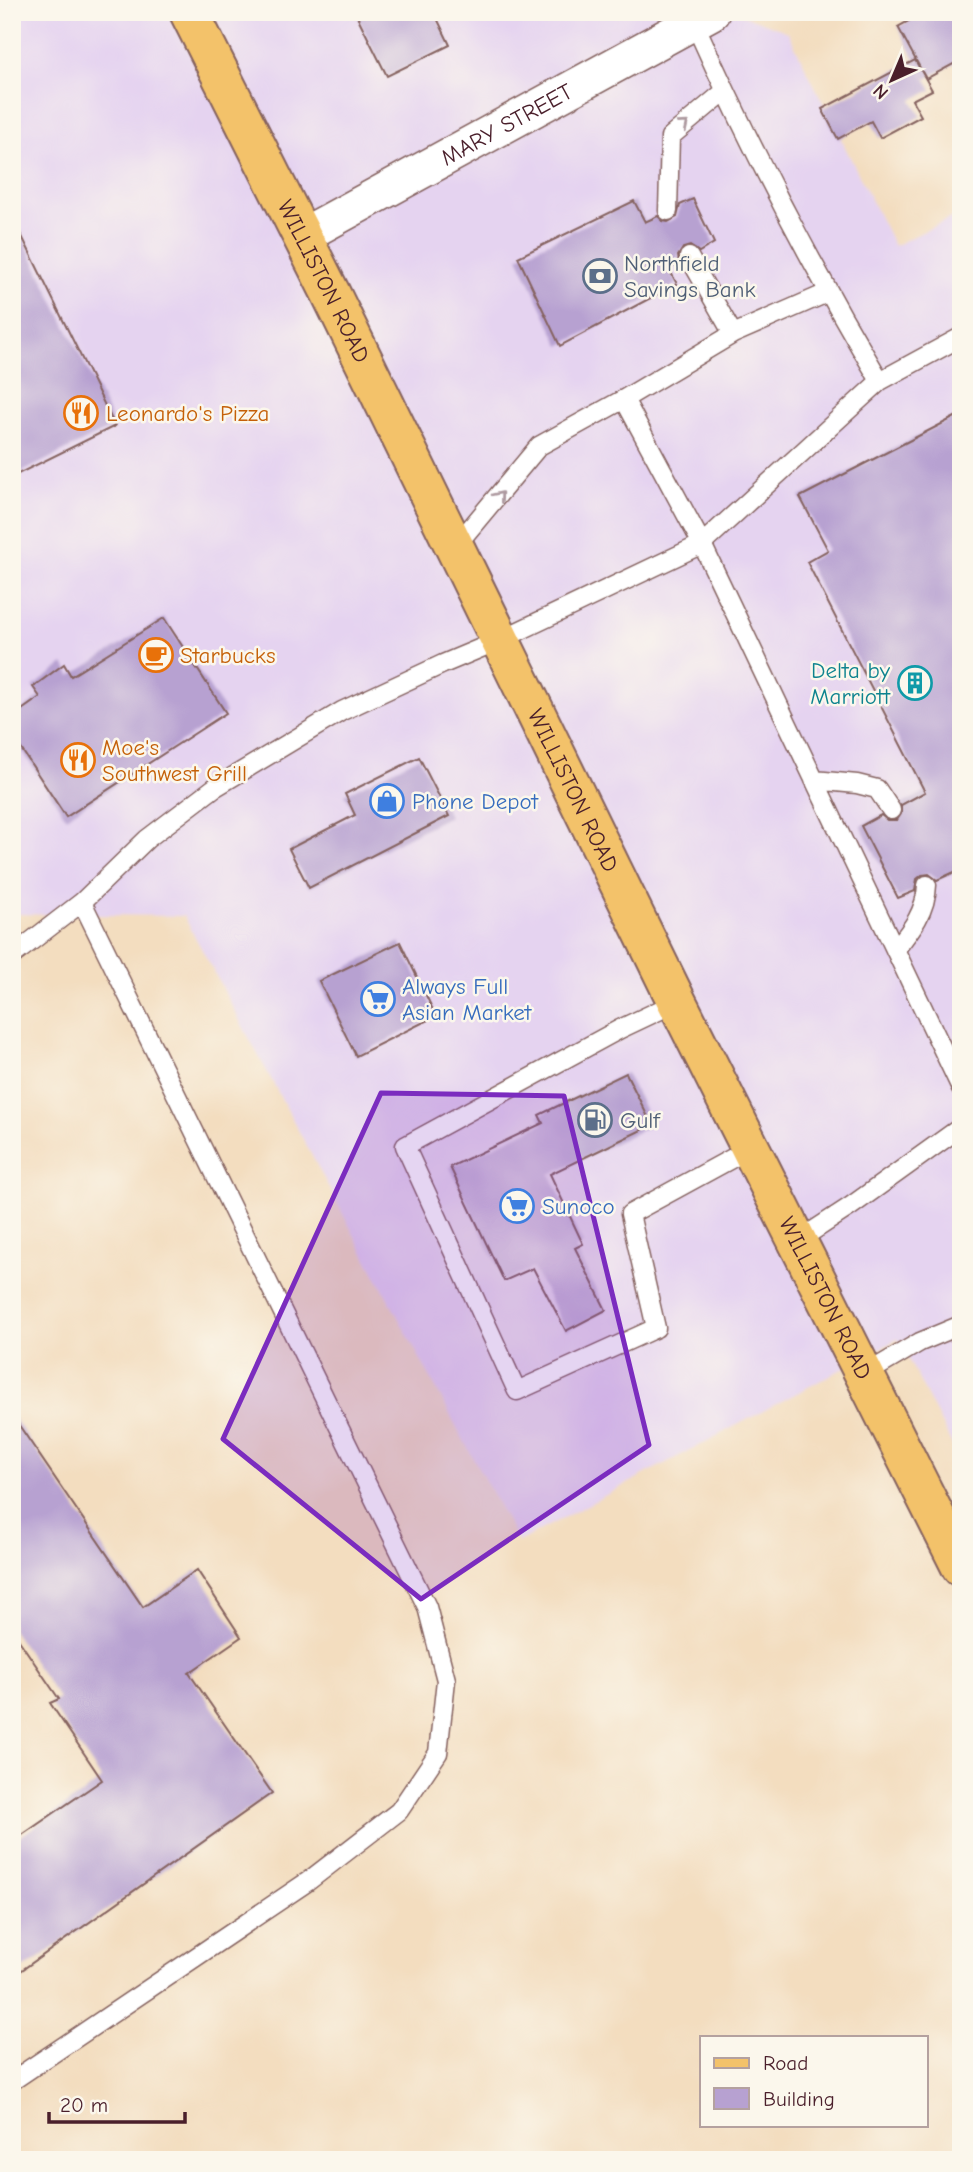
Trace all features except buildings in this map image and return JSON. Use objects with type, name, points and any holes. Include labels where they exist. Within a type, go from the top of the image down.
[{"type":"main road","name":"WILLISTON ROAD","points":[[189,12],[302,236],[796,1242],[961,1567]]},
{"type":"street","name":"MARY STREET","points":[[302,236],[703,17]]},
{"type":"lane","points":[[703,17],[725,91],[827,292],[880,381]]},
{"type":"lane","points":[[668,211],[670,137],[725,91]]},
{"type":"lane","points":[[689,257],[733,334]]},
{"type":"lane","points":[[454,548],[539,446],[733,334],[827,292]]},
{"type":"lane","points":[[12,956],[82,902],[146,839],[214,788],[342,711],[702,544],[880,381],[961,337]]},
{"type":"lane","points":[[624,399],[702,544],[961,1088]]},
{"type":"lane","points":[[814,780],[857,784],[877,789],[891,810]]},
{"type":"lane","points":[[895,950],[917,922],[927,900],[927,885]]},
{"type":"lane","points":[[12,2081],[307,1882],[399,1811],[438,1753],[446,1680],[427,1607],[82,902]]},
{"type":"lane","points":[[677,1002],[620,1029],[405,1146],[517,1391],[656,1328],[630,1214],[751,1148]]},
{"type":"lane","points":[[796,1242],[961,1127]]},
{"type":"lane","points":[[864,1375],[920,1342],[961,1325]]},
{"type":"highlighted area","points":[[381,1093],[564,1096],[649,1445],[421,1599],[223,1439]]},
{"type":"shaded area","points":[[12,12],[735,12],[788,32],[894,246],[961,213],[961,1462],[898,1339],[518,1542],[184,916],[12,914]]},
{"type":"place","name":"Northfield Savings Bank","points":[[600,276]]},
{"type":"place","name":"Leonardo's Pizza","points":[[81,413]]},
{"type":"place","name":"Starbucks","points":[[156,655]]},
{"type":"place","name":"Delta by Marriott","points":[[915,683]]},
{"type":"place","name":"Moe's Southwest Grill","points":[[78,760]]},
{"type":"place","name":"Phone Depot","points":[[387,801]]},
{"type":"place","name":"Always Full Asian Market","points":[[378,999]]},
{"type":"place","name":"Gulf","points":[[595,1120]]},
{"type":"place","name":"Sunoco","points":[[517,1206]]}]
